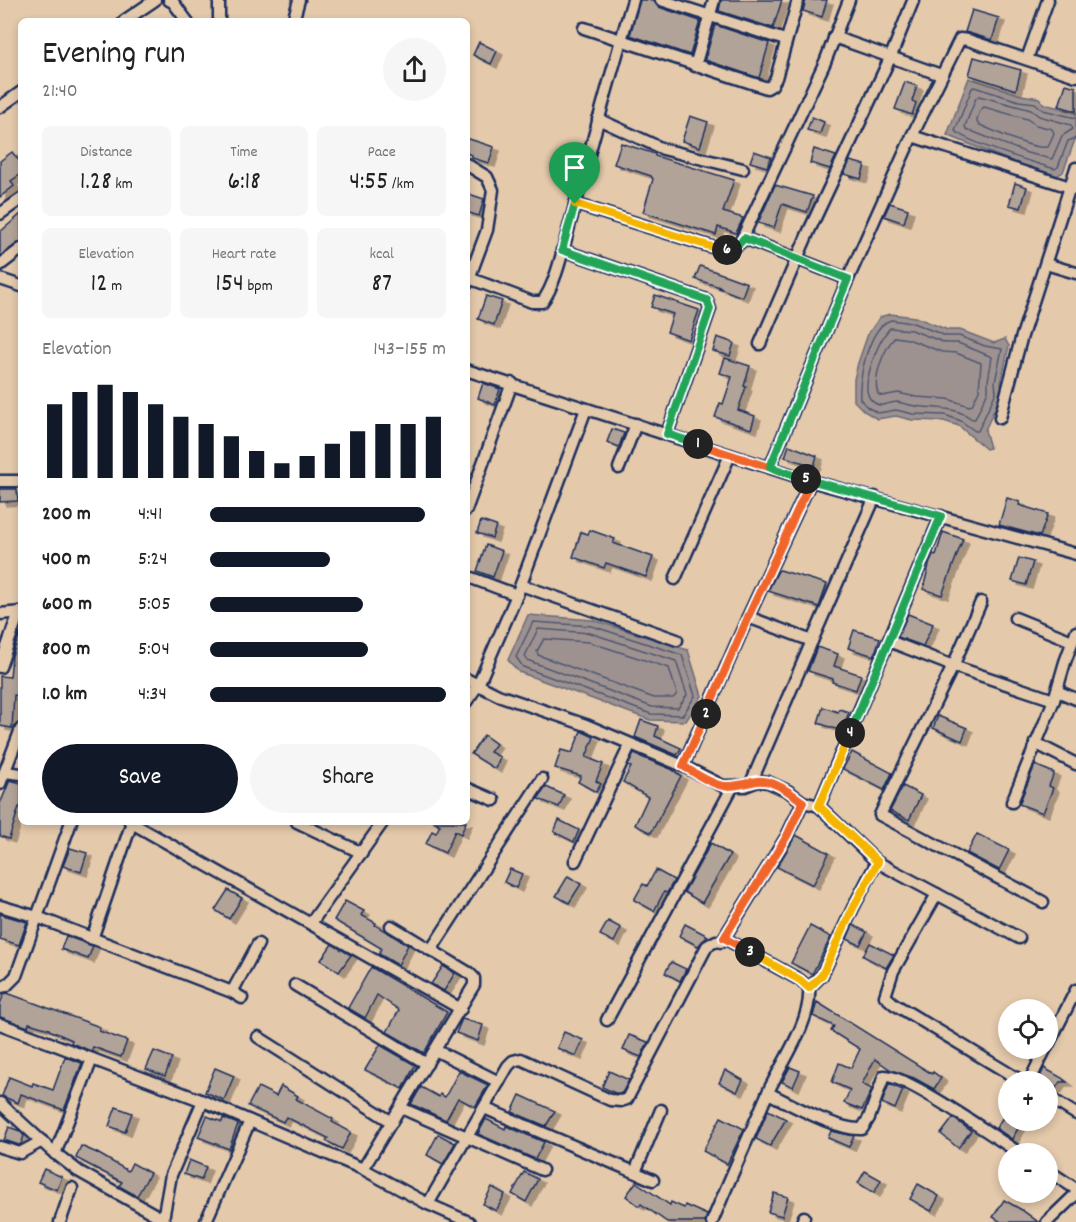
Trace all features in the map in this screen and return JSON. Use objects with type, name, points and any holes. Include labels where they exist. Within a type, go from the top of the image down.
[{"type":"street","points":[[128,18],[155,0]]},
{"type":"street","points":[[169,0],[185,18]]},
{"type":"street","points":[[219,0],[219,18]]},
{"type":"street","points":[[294,18],[299,0]]},
{"type":"street","points":[[470,282],[532,302],[542,302],[547,295],[562,250],[633,0]]},
{"type":"street","points":[[661,0],[785,40]]},
{"type":"street","points":[[695,66],[714,0]]},
{"type":"street","points":[[584,28],[767,88],[776,78],[798,0]]},
{"type":"street","points":[[575,204],[712,247],[729,250],[744,238],[825,62],[849,0]]},
{"type":"street","points":[[1027,59],[1048,0]]},
{"type":"street","points":[[760,344],[797,258],[891,56],[913,1]]},
{"type":"street","points":[[834,37],[941,75]]},
{"type":"street","points":[[770,467],[848,279],[912,136],[960,39],[963,38],[1076,76]]},
{"type":"street","points":[[0,107],[18,94]]},
{"type":"street","points":[[598,119],[663,149],[743,169]]},
{"type":"street","points":[[912,136],[1073,188]]},
{"type":"street","points":[[470,166],[487,177],[493,190],[486,230],[470,275]]},
{"type":"street","points":[[1000,418],[1021,339],[1073,188],[1076,168]]},
{"type":"street","points":[[0,214],[18,201]]},
{"type":"street","points":[[744,238],[848,279]]},
{"type":"street","points":[[562,250],[707,300],[710,309],[667,434]]},
{"type":"street","points":[[0,266],[18,251]]},
{"type":"street","points":[[1046,264],[1076,273]]},
{"type":"street","points":[[0,279],[18,285]]},
{"type":"street","points":[[470,371],[811,481],[1076,554]]},
{"type":"street","points":[[470,499],[512,383]]},
{"type":"street","points":[[470,696],[478,685],[519,590],[586,409]]},
{"type":"street","points":[[619,468],[636,424]]},
{"type":"street","points":[[675,579],[730,455]]},
{"type":"street","points":[[0,481],[18,481]]},
{"type":"street","points":[[683,766],[811,481]]},
{"type":"street","points":[[752,783],[875,498]]},
{"type":"street","points":[[819,806],[941,516]]},
{"type":"street","points":[[470,577],[519,590],[677,640]]},
{"type":"street","points":[[981,602],[953,666],[880,815],[1043,902]]},
{"type":"street","points":[[0,614],[18,612]]},
{"type":"street","points":[[748,617],[812,641]]},
{"type":"street","points":[[0,667],[18,618]]},
{"type":"street","points":[[1012,802],[1056,695],[1074,637],[1015,618]]},
{"type":"street","points":[[889,641],[953,666],[1076,699]]},
{"type":"street","points":[[470,681],[498,695],[586,725],[683,766],[723,786],[758,781],[768,782],[788,791],[803,802],[819,806],[878,862],[1019,938]]},
{"type":"street","points":[[0,784],[18,737]]},
{"type":"street","points":[[1035,743],[1076,764]]},
{"type":"street","points":[[575,861],[630,745]]},
{"type":"street","points":[[5,772],[18,774]]},
{"type":"street","points":[[431,950],[542,779]]},
{"type":"street","points":[[607,1020],[734,786]]},
{"type":"street","points":[[470,790],[494,800]]},
{"type":"street","points":[[428,1204],[513,1061],[521,1059],[610,1100],[627,1099],[707,946],[716,941],[721,942],[724,938],[787,836],[803,802]]},
{"type":"street","points":[[0,987],[6,986],[16,976],[70,825]]},
{"type":"street","points":[[92,939],[130,825]]},
{"type":"street","points":[[136,825],[461,1009]]},
{"type":"street","points":[[303,825],[362,853]]},
{"type":"street","points":[[311,923],[381,825]]},
{"type":"street","points":[[809,988],[822,975],[853,908],[878,862]]},
{"type":"street","points":[[937,894],[893,971],[885,996],[894,1004],[1005,1071]]},
{"type":"street","points":[[0,906],[37,917],[232,992],[242,998]]},
{"type":"street","points":[[363,1169],[474,985],[474,978],[469,973],[391,926]]},
{"type":"street","points":[[712,1222],[810,1001],[809,988],[800,980],[724,938]]},
{"type":"street","points":[[232,992],[258,944]]},
{"type":"street","points":[[295,985],[427,1064]]},
{"type":"street","points":[[1058,1025],[1076,990]]},
{"type":"street","points":[[0,1024],[203,1101],[363,1169],[428,1204],[469,1222]]},
{"type":"street","points":[[258,1037],[392,1122]]},
{"type":"street","points":[[435,1050],[500,1082]]},
{"type":"street","points":[[55,1154],[92,1059]]},
{"type":"street","points":[[768,1093],[823,1119],[862,1129],[869,1118],[884,1076],[896,1077],[1004,1143]]},
{"type":"street","points":[[0,1103],[55,1154],[78,1171],[164,1220],[171,1175],[203,1101]]},
{"type":"street","points":[[1058,1103],[1076,1114]]},
{"type":"street","points":[[401,1108],[542,1170]]},
{"type":"street","points":[[484,1108],[653,1180]]},
{"type":"street","points":[[635,1172],[661,1110]]},
{"type":"street","points":[[206,1221],[250,1121]]},
{"type":"street","points":[[0,1147],[20,1153],[42,1141]]},
{"type":"street","points":[[1058,1177],[1076,1189]]},
{"type":"street","points":[[60,1222],[72,1188]]},
{"type":"street","points":[[1047,1222],[1076,1194]]},
{"type":"water","points":[[969,78],[1021,95],[1039,98],[1044,104],[1076,112],[1076,137],[1063,172],[1057,176],[1023,166],[947,135]]},
{"type":"water","points":[[890,314],[915,317],[948,330],[960,330],[994,343],[1005,339],[1009,346],[1001,382],[1002,393],[985,430],[990,448],[986,449],[959,426],[944,421],[912,420],[896,416],[877,419],[854,401],[854,379],[868,334],[880,317]]},
{"type":"water","points":[[528,615],[593,620],[688,650],[702,696],[686,721],[650,720],[519,672],[508,660]]},
{"type":"building","points":[[640,0],[654,0],[659,7],[700,21],[690,55],[630,35]]},
{"type":"building","points":[[721,0],[782,0],[773,28],[719,11]]},
{"type":"building","points":[[806,0],[827,0],[822,17],[803,11]]},
{"type":"building","points":[[972,10],[999,18],[992,40],[965,32]]},
{"type":"building","points":[[715,25],[769,43],[759,78],[705,60]]},
{"type":"building","points":[[479,42],[497,51],[491,64],[473,55]]},
{"type":"building","points":[[974,57],[1021,70],[1016,90],[969,75]]},
{"type":"building","points":[[905,82],[917,86],[912,101],[916,103],[912,115],[895,109]]},
{"type":"building","points":[[1066,84],[1076,87],[1076,111],[1059,106]]},
{"type":"building","points":[[690,116],[708,122],[700,147],[682,141]]},
{"type":"building","points":[[812,117],[824,122],[820,134],[807,130]]},
{"type":"building","points":[[470,139],[494,147],[489,163],[472,158],[470,154]]},
{"type":"building","points":[[621,143],[734,180],[723,212],[743,218],[736,233],[718,227],[716,235],[643,212],[653,179],[651,176],[614,164]]},
{"type":"building","points":[[814,149],[836,156],[830,169],[810,163]]},
{"type":"building","points":[[754,151],[771,157],[767,167],[750,162]]},
{"type":"building","points":[[12,152],[18,159],[18,176],[11,181],[14,186],[0,197],[0,161]]},
{"type":"building","points":[[850,161],[865,165],[861,179],[844,174]]},
{"type":"building","points":[[1015,183],[1027,187],[1021,208],[1009,205]]},
{"type":"building","points":[[775,185],[813,196],[807,212],[782,204],[774,228],[758,223]]},
{"type":"building","points":[[470,194],[484,199],[479,216],[470,213]]},
{"type":"building","points":[[890,203],[908,209],[904,223],[884,216]]},
{"type":"building","points":[[18,217],[18,243],[0,256],[0,232]]},
{"type":"building","points":[[700,266],[747,283],[742,297],[695,279]]},
{"type":"building","points":[[655,295],[699,310],[689,340],[667,332],[673,314],[651,307]]},
{"type":"building","points":[[486,296],[502,301],[494,325],[478,319]]},
{"type":"building","points":[[717,337],[734,343],[730,356],[713,351]]},
{"type":"building","points":[[725,358],[750,366],[738,410],[755,416],[751,429],[715,417],[720,403],[723,404],[732,377],[720,373]]},
{"type":"building","points":[[483,383],[500,389],[495,405],[478,398]]},
{"type":"building","points":[[612,429],[624,433],[619,447],[607,442]]},
{"type":"building","points":[[789,445],[817,456],[814,466],[785,457]]},
{"type":"building","points":[[0,489],[17,489],[18,501],[0,502]]},
{"type":"building","points":[[1007,498],[1020,502],[1019,505],[1048,514],[1040,536],[999,525]]},
{"type":"building","points":[[481,521],[496,526],[492,538],[477,533]]},
{"type":"building","points":[[590,530],[615,539],[613,543],[653,557],[646,577],[606,563],[604,568],[573,557],[581,532],[588,534]]},
{"type":"building","points":[[943,532],[963,539],[942,595],[923,589],[929,565],[933,554],[936,555]]},
{"type":"building","points":[[486,545],[502,551],[493,577],[477,571]]},
{"type":"building","points":[[1019,558],[1033,562],[1026,585],[1012,581]]},
{"type":"building","points":[[780,570],[827,584],[819,607],[768,591]]},
{"type":"building","points":[[908,614],[933,624],[923,646],[898,637]]},
{"type":"building","points":[[854,630],[880,638],[874,656],[848,648]]},
{"type":"building","points":[[18,639],[18,696],[14,695],[12,728],[0,726],[0,676],[10,677],[12,656]]},
{"type":"building","points":[[817,647],[838,654],[834,666],[861,675],[856,690],[808,671]]},
{"type":"building","points":[[823,707],[838,712],[839,709],[849,712],[842,731],[818,723]]},
{"type":"building","points":[[938,716],[967,728],[962,741],[933,728]]},
{"type":"building","points":[[641,720],[658,726],[655,736],[681,748],[677,755],[635,737]]},
{"type":"building","points":[[581,731],[594,737],[586,757],[603,764],[596,781],[601,784],[596,792],[578,782],[581,776],[555,768],[561,750],[572,753]]},
{"type":"building","points":[[484,735],[496,744],[490,752],[500,757],[495,769],[471,754]]},
{"type":"building","points":[[852,752],[892,773],[884,790],[843,769]]},
{"type":"building","points":[[634,754],[671,769],[681,776],[651,833],[635,825],[648,797],[623,782],[631,767],[628,766]]},
{"type":"building","points":[[1035,765],[1054,773],[1049,786],[1053,788],[1043,813],[1019,804]]},
{"type":"building","points":[[10,780],[18,782],[18,810],[9,839],[0,836],[0,804]]},
{"type":"building","points":[[903,786],[921,795],[909,820],[890,811]]},
{"type":"building","points":[[546,787],[564,795],[559,807],[538,799]]},
{"type":"building","points":[[559,820],[579,830],[574,842],[554,832]]},
{"type":"building","points":[[440,825],[465,825],[461,834],[455,831],[445,853],[426,844],[432,831],[436,833]]},
{"type":"building","points":[[977,834],[1009,850],[999,870],[967,853]]},
{"type":"building","points":[[796,835],[829,853],[813,885],[777,867]]},
{"type":"building","points":[[711,843],[730,855],[702,903],[684,892]]},
{"type":"building","points":[[70,848],[87,853],[81,872],[63,866]]},
{"type":"building","points":[[510,869],[522,874],[516,888],[504,882]]},
{"type":"building","points":[[656,870],[674,880],[667,893],[664,892],[654,911],[634,900],[643,884],[647,886]]},
{"type":"building","points":[[568,876],[581,884],[569,903],[556,896]]},
{"type":"building","points":[[228,890],[242,898],[229,919],[215,910]]},
{"type":"building","points":[[345,901],[364,911],[361,915],[408,945],[398,965],[379,954],[381,948],[334,920]]},
{"type":"building","points":[[0,914],[27,922],[19,945],[0,939]]},
{"type":"building","points":[[608,921],[621,928],[614,942],[600,935]]},
{"type":"building","points":[[685,924],[708,936],[698,946],[679,936]]},
{"type":"building","points":[[853,925],[867,932],[860,945],[847,939]]},
{"type":"building","points":[[810,926],[831,937],[812,974],[791,963]]},
{"type":"building","points":[[66,936],[93,946],[88,959],[61,949]]},
{"type":"building","points":[[870,943],[894,955],[886,968],[863,956]]},
{"type":"building","points":[[332,944],[351,955],[339,972],[321,960]]},
{"type":"building","points":[[671,962],[686,969],[680,981],[665,973]]},
{"type":"building","points":[[443,966],[455,973],[444,991],[431,984]]},
{"type":"building","points":[[371,967],[447,1012],[424,1053],[387,1032],[399,1010],[377,995],[365,1018],[348,1008]]},
{"type":"building","points":[[7,993],[100,1027],[99,1031],[127,1041],[121,1057],[93,1047],[91,1051],[71,1043],[72,1040],[49,1029],[29,1023],[28,1027],[0,1017],[0,1004],[4,994]]},
{"type":"building","points":[[817,1002],[932,1074],[933,1072],[941,1078],[934,1089],[914,1078],[891,1070],[875,1059],[862,1084],[872,1089],[862,1110],[844,1103],[850,1090],[832,1082],[839,1063],[851,1068],[860,1049],[831,1031],[834,1026],[813,1016]]},
{"type":"building","points":[[462,1019],[483,1025],[478,1041],[456,1033]]},
{"type":"building","points":[[564,1032],[583,1040],[576,1056],[557,1048]]},
{"type":"building","points":[[629,1035],[648,1042],[641,1057],[623,1050]]},
{"type":"building","points":[[380,1045],[415,1065],[403,1089],[365,1070]]},
{"type":"building","points":[[154,1051],[172,1058],[165,1076],[146,1069]]},
{"type":"building","points":[[65,1057],[82,1063],[64,1110],[21,1094],[18,1103],[2,1096],[9,1077],[32,1086],[33,1083],[53,1090]]},
{"type":"building","points":[[790,1067],[800,1071],[793,1087],[782,1082]]},
{"type":"building","points":[[215,1068],[234,1076],[224,1100],[205,1092]]},
{"type":"building","points":[[725,1070],[743,1080],[737,1092],[719,1083]]},
{"type":"building","points":[[459,1071],[488,1085],[475,1107],[458,1098],[446,1120],[411,1104],[421,1087],[439,1097],[440,1094],[445,1097]]},
{"type":"building","points":[[609,1071],[629,1080],[622,1093],[615,1093],[602,1087]]},
{"type":"building","points":[[1058,1076],[1067,1082],[1060,1082],[1058,1085]]},
{"type":"building","points":[[889,1084],[903,1090],[895,1109],[882,1103]]},
{"type":"building","points":[[281,1086],[298,1096],[296,1099],[333,1119],[332,1122],[351,1132],[342,1149],[326,1141],[328,1138],[286,1117],[283,1122],[248,1106],[258,1087],[276,1096]]},
{"type":"building","points":[[520,1095],[555,1111],[546,1126],[512,1112]]},
{"type":"building","points":[[116,1107],[132,1113],[125,1132],[109,1126]]},
{"type":"building","points":[[768,1110],[786,1119],[770,1146],[756,1139]]},
{"type":"building","points":[[207,1116],[222,1122],[223,1118],[238,1124],[229,1149],[198,1137]]},
{"type":"building","points":[[721,1117],[744,1129],[727,1164],[703,1151]]},
{"type":"building","points":[[953,1118],[971,1131],[958,1148],[941,1134]]},
{"type":"building","points":[[486,1119],[505,1129],[506,1126],[544,1142],[535,1159],[478,1134]]},
{"type":"building","points":[[9,1127],[20,1131],[24,1136],[21,1144],[4,1140]]},
{"type":"building","points":[[831,1131],[854,1136],[849,1147],[828,1138]]},
{"type":"building","points":[[1000,1131],[1017,1131],[1012,1139]]},
{"type":"building","points":[[438,1134],[455,1143],[443,1164],[427,1155]]},
{"type":"building","points":[[81,1146],[128,1171],[132,1163],[150,1173],[137,1196],[119,1186],[122,1182],[76,1158]]},
{"type":"building","points":[[189,1160],[206,1167],[201,1180],[184,1174]]},
{"type":"building","points":[[44,1169],[62,1177],[57,1190],[38,1182]]},
{"type":"building","points":[[865,1171],[881,1180],[874,1193],[858,1183]]},
{"type":"building","points":[[524,1172],[538,1179],[526,1202],[512,1194]]},
{"type":"building","points":[[636,1182],[670,1205],[671,1202],[684,1208],[685,1205],[707,1215],[705,1222],[667,1222],[641,1204],[639,1206],[626,1196]]},
{"type":"building","points":[[918,1184],[939,1196],[931,1211],[910,1199]]},
{"type":"building","points":[[492,1187],[505,1194],[496,1211],[483,1204]]},
{"type":"building","points":[[774,1193],[788,1197],[782,1216],[768,1212]]},
{"type":"building","points":[[1002,1203],[1009,1203],[1038,1222],[1001,1222],[993,1217]]},
{"type":"route","points":[[575,204],[562,250],[707,300],[710,309],[667,434],[811,481],[683,766],[723,786],[745,786],[758,781],[768,782],[788,791],[803,802],[787,836],[724,938],[800,980],[809,988],[822,975],[853,908],[878,862],[819,806],[941,516],[811,481],[770,467],[848,279],[744,238],[729,250],[712,247],[575,204]]}]
